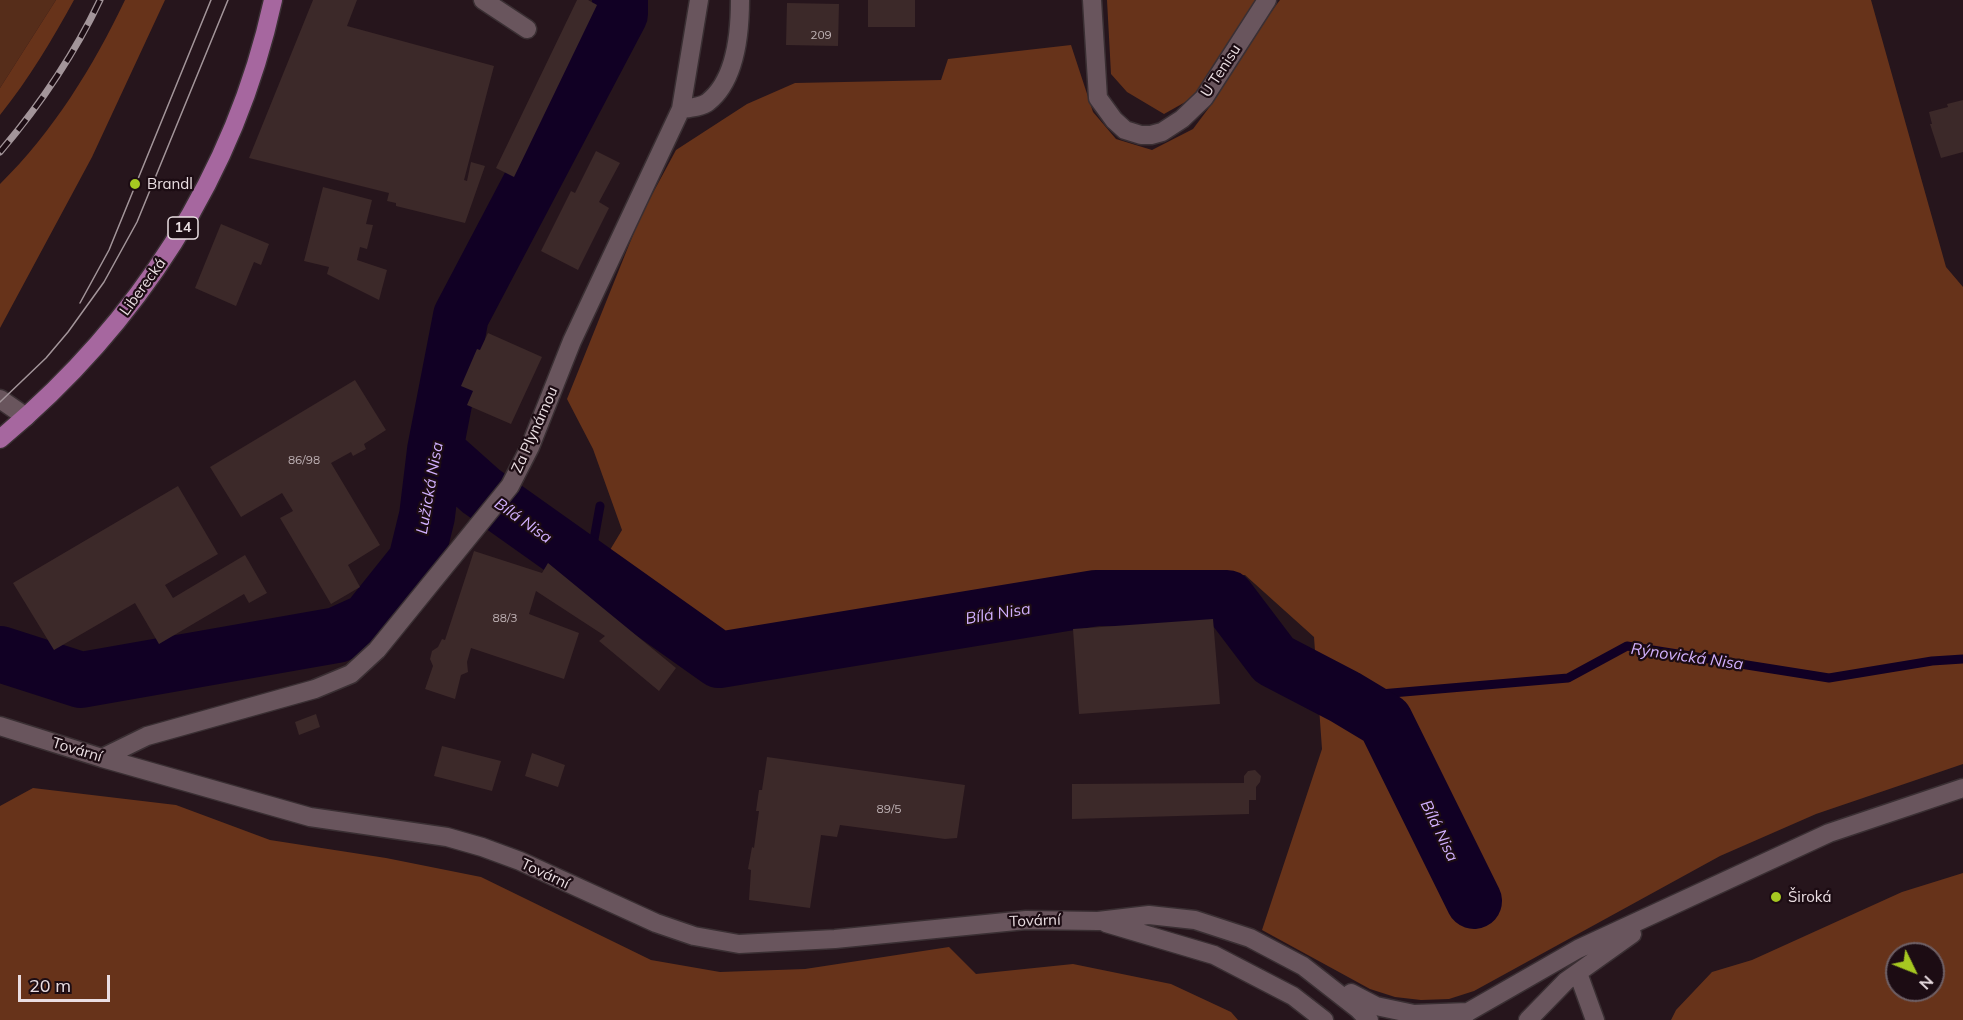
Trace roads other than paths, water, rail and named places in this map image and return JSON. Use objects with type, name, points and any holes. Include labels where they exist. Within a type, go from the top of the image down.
[{"type":"main road","name":"Liberecká","points":[[0,439],[26,417],[86,358],[128,309],[162,262],[215,168],[243,105],[273,0]]},
{"type":"street","points":[[483,0],[527,28]]},
{"type":"street","name":"Za Plynárnou","points":[[102,758],[147,736],[315,689],[351,674],[377,650],[510,486],[530,447],[572,341],[681,109],[699,0]]},
{"type":"street","points":[[681,109],[707,104],[725,83],[740,19],[740,0]]},
{"type":"street","name":"U Tenisu","points":[[1092,0],[1098,98],[1113,120],[1125,130],[1141,135],[1151,135],[1162,132],[1182,119],[1204,98],[1267,0]]},
{"type":"street","points":[[0,399],[26,417]]},
{"type":"street","name":"Tovární","points":[[0,726],[102,758],[310,817],[447,837],[482,847],[520,861],[656,922],[694,936],[739,944],[835,939],[1026,921],[1098,921],[1149,915],[1195,920],[1250,938],[1303,966],[1358,1008],[1369,1020]]},
{"type":"street","points":[[1303,966],[1376,1006],[1414,1014],[1464,1016],[1578,949],[1829,833],[1963,788]]},
{"type":"street","points":[[1528,1020],[1566,981],[1662,912]]},
{"type":"street","name":"Tovární","points":[[1098,921],[1214,955],[1293,996],[1324,1020]]},
{"type":"street","points":[[1578,973],[1595,1020]]},
{"type":"waterway","name":"Lužická Nisa","points":[[0,654],[81,680],[337,635],[368,621],[416,561],[427,516],[435,450],[461,316],[620,14],[620,0]]},
{"type":"waterway","name":"Bílá Nisa","points":[[435,450],[481,491],[719,660],[1096,598],[1227,598],[1274,660],[1385,721],[1474,901]]},
{"type":"waterway","points":[[573,557],[593,545],[600,506]]},
{"type":"waterway","name":"Rýnovická Nisa","points":[[1345,697],[1568,678],[1627,646],[1829,678],[1932,661],[1963,659]]},
{"type":"tram line","points":[[80,303],[109,250],[211,0]]},
{"type":"tram line","points":[[0,402],[46,358],[104,282],[137,222],[228,0]]},
{"type":"railway","points":[[0,152],[55,79],[100,0]]},
{"type":"place","name":"Brandl","points":[[135,184]]},
{"type":"place","name":"Široká","points":[[1776,897]]}]
